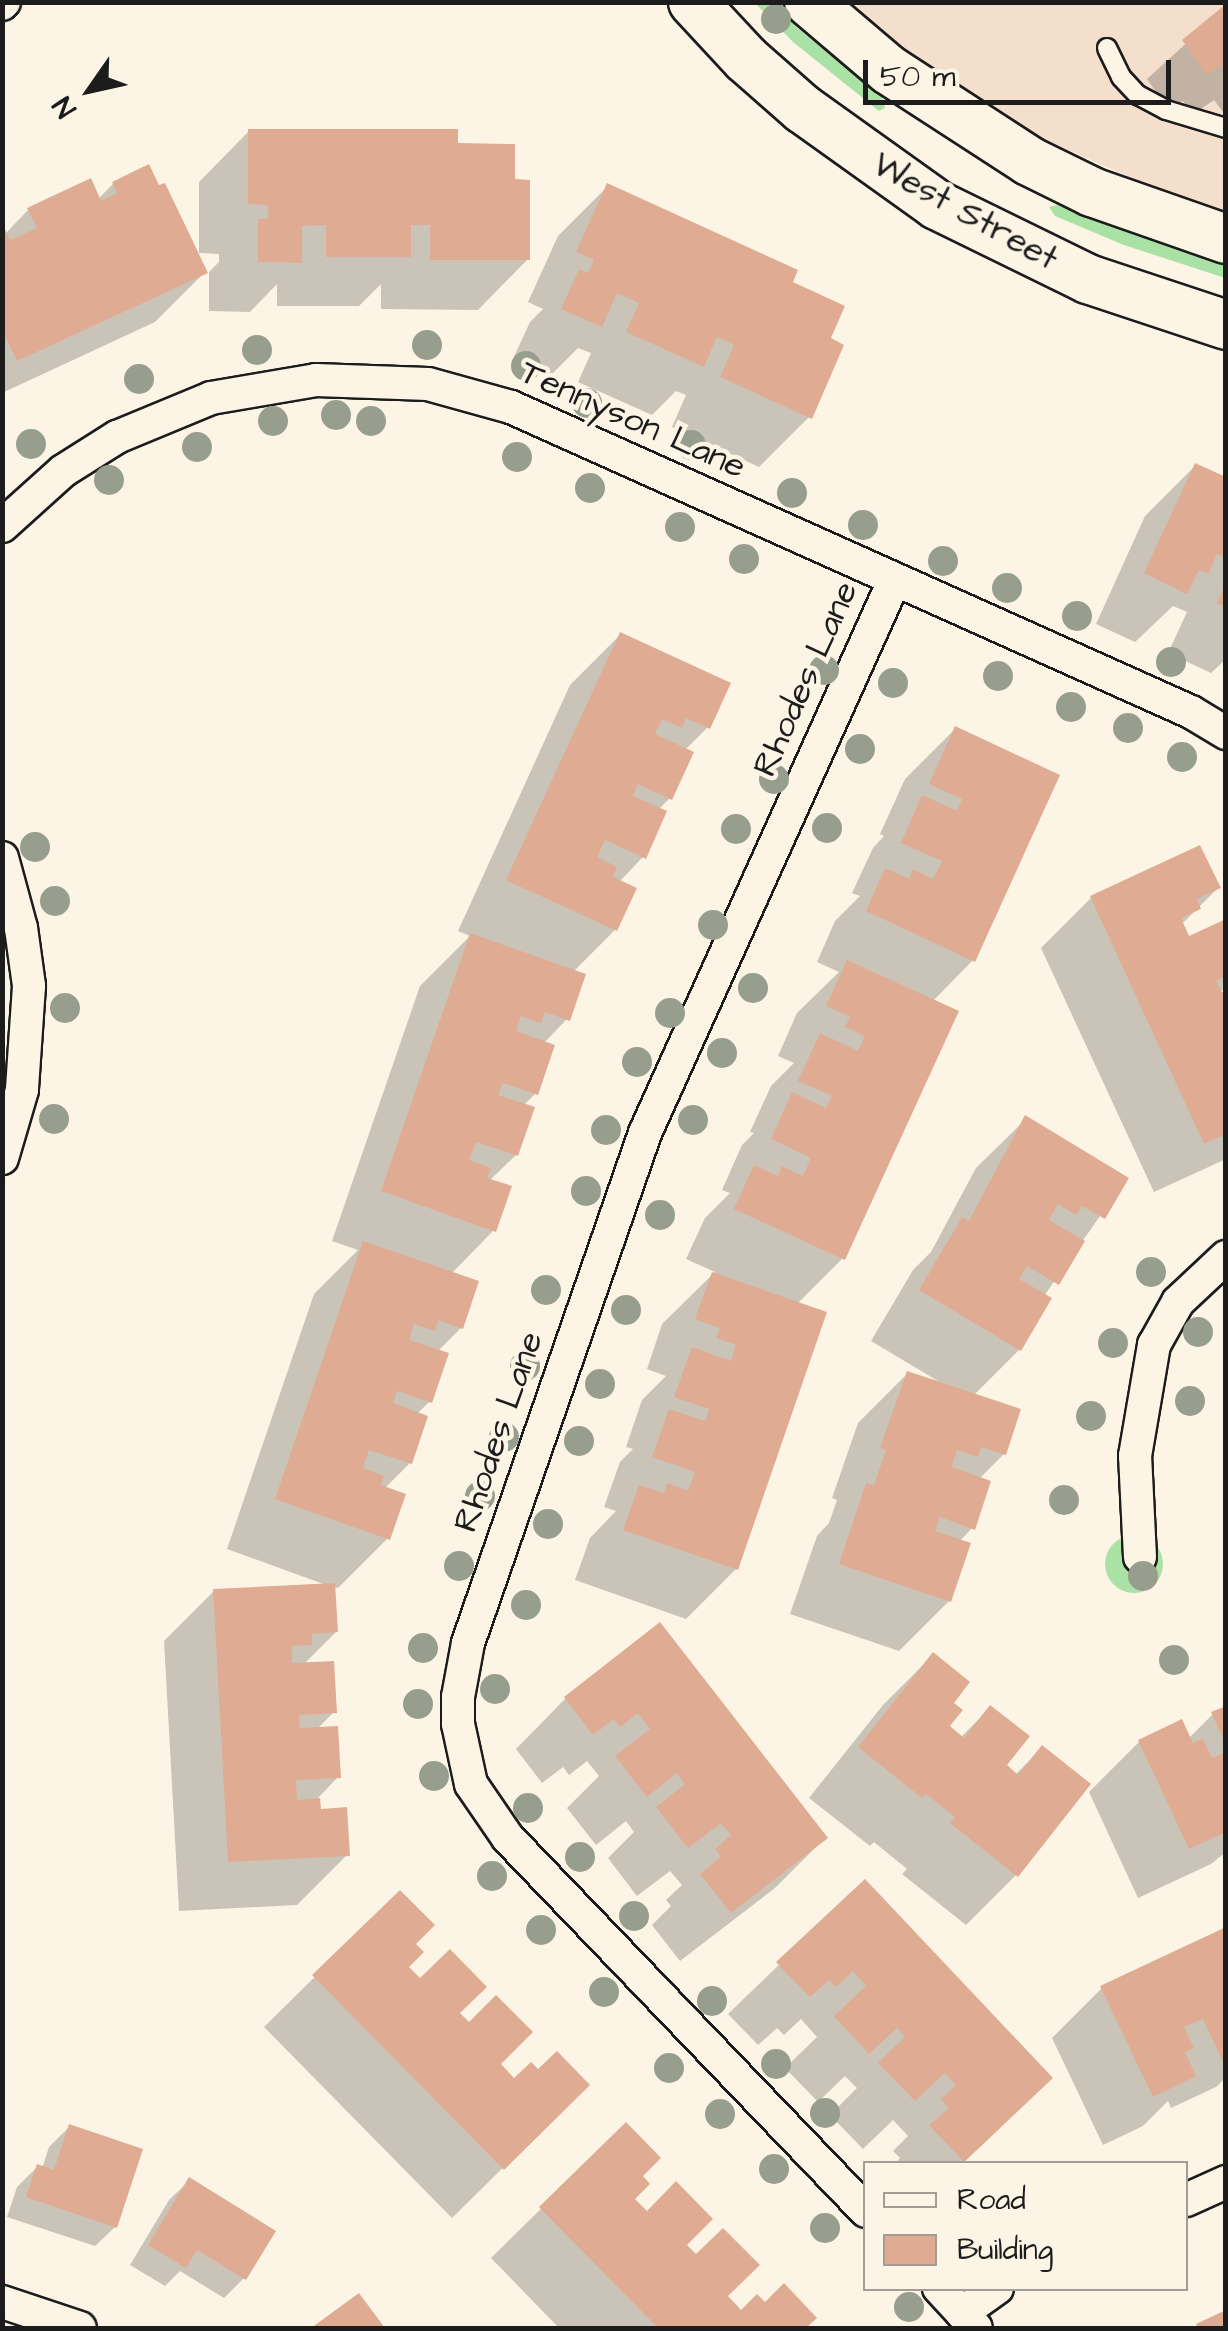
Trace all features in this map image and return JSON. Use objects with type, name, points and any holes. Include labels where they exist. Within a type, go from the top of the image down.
[{"type":"street","name":"West Street","points":[[693,2],[746,59],[803,109],[938,205],[1088,279],[1226,325]]},
{"type":"street","points":[[809,2],[889,70],[1014,152],[1092,192],[1226,239]]},
{"type":"street","name":"Tennyson Lane","points":[[2,526],[63,471],[117,437],[176,410],[278,383],[392,380],[470,394],[511,408],[1191,712],[1226,733]]},
{"type":"street","name":"Rhodes Lane","points":[[863,2208],[508,1838],[471,1784],[458,1724],[468,1644],[645,1133],[894,581]]},
{"type":"street","points":[[2,858],[21,928],[29,986],[22,1090],[2,1158]]},
{"type":"street","points":[[1140,1557],[1135,1456],[1154,1346],[1178,1302],[1226,1257]]},
{"type":"street","points":[[1188,2199],[1226,2182]]},
{"type":"street","points":[[942,2291],[969,2321],[994,2291]]},
{"type":"street","points":[[2,2302],[80,2328]]},
{"type":"lane","points":[[1107,48],[1121,77],[1138,95],[1166,110],[1226,128]]},
{"type":"shaded area","points":[[847,3],[1225,3],[1225,212],[1178,199],[1022,129],[921,66]]},
{"type":"green space","points":[[755,3],[774,3],[796,27],[882,97],[885,108],[879,111],[793,42]]},
{"type":"green space","points":[[1057,205],[1225,266],[1225,278],[1124,245],[1055,216],[1049,207]]},
{"type":"green space","points":[[1134,1535],[1154,1544],[1163,1564],[1154,1584],[1134,1593],[1114,1584],[1105,1564],[1114,1544]]},
{"type":"building","points":[[1226,4],[1226,72],[1221,65],[1207,75],[1182,40]]},
{"type":"building","points":[[248,129],[458,129],[458,143],[515,144],[515,179],[530,180],[530,260],[430,260],[430,225],[411,225],[411,257],[326,257],[326,225],[302,226],[302,263],[258,262],[258,219],[268,219],[268,205],[248,204]]},
{"type":"building","points":[[149,164],[159,185],[165,183],[208,273],[17,361],[2,330],[2,223],[10,240],[37,228],[27,208],[91,178],[101,201],[117,193],[112,182]]},
{"type":"building","points":[[607,183],[798,270],[793,282],[845,306],[831,338],[844,345],[812,419],[720,377],[734,345],[717,337],[704,367],[626,332],[639,303],[617,293],[602,327],[561,309],[579,269],[588,273],[594,260],[576,252]]},
{"type":"building","points":[[1195,463],[1226,477],[1226,558],[1217,554],[1208,574],[1199,570],[1187,594],[1144,573]]},
{"type":"building","points":[[1226,583],[1226,607],[1217,603]]},
{"type":"building","points":[[620,632],[731,683],[710,729],[686,718],[682,728],[662,719],[655,734],[694,752],[672,800],[638,784],[633,796],[667,811],[646,859],[605,840],[597,857],[617,867],[613,877],[637,888],[617,931],[506,880]]},
{"type":"building","points":[[955,726],[1060,775],[975,962],[866,911],[885,868],[909,879],[913,869],[933,879],[942,861],[901,843],[922,795],[957,811],[962,799],[929,784]]},
{"type":"building","points":[[1200,845],[1221,888],[1197,899],[1201,909],[1181,918],[1189,936],[1226,919],[1226,976],[1216,981],[1222,992],[1226,991],[1226,1134],[1204,1144],[1090,896]]},
{"type":"building","points":[[470,933],[586,974],[570,1021],[545,1012],[541,1023],[521,1016],[516,1031],[555,1045],[538,1095],[503,1083],[498,1095],[535,1107],[518,1156],[476,1142],[469,1160],[491,1168],[487,1178],[512,1186],[496,1232],[381,1191]]},
{"type":"building","points":[[847,960],[959,1011],[845,1260],[734,1209],[754,1165],[778,1176],[782,1166],[803,1176],[811,1158],[771,1139],[792,1092],[826,1108],[832,1096],[798,1081],[820,1033],[858,1051],[865,1036],[845,1027],[850,1017],[826,1006]]},
{"type":"building","points":[[1025,1115],[1129,1178],[1105,1219],[1082,1206],[1076,1215],[1058,1204],[1049,1220],[1085,1241],[1059,1285],[1027,1266],[1019,1279],[1052,1298],[1021,1351],[919,1290],[962,1217],[969,1221]]},
{"type":"building","points":[[363,1241],[479,1281],[463,1329],[438,1320],[435,1331],[414,1324],[409,1340],[449,1353],[432,1403],[397,1391],[393,1403],[428,1416],[412,1464],[369,1450],[363,1468],[384,1476],[381,1485],[406,1494],[390,1540],[275,1499]]},
{"type":"building","points":[[712,1272],[827,1312],[738,1570],[623,1530],[639,1485],[664,1493],[667,1483],[688,1491],[695,1472],[652,1457],[669,1409],[705,1421],[709,1409],[674,1397],[692,1347],[731,1361],[736,1345],[716,1338],[720,1328],[695,1319]]},
{"type":"building","points":[[907,1371],[1021,1409],[1006,1455],[981,1447],[978,1457],[957,1450],[952,1467],[991,1481],[975,1530],[940,1517],[935,1531],[971,1543],[951,1602],[839,1564],[866,1483],[874,1485],[886,1450],[880,1448]]},
{"type":"building","points":[[335,1583],[338,1632],[312,1634],[312,1645],[292,1646],[292,1663],[334,1661],[337,1713],[299,1715],[300,1728],[338,1726],[341,1778],[296,1780],[297,1800],[320,1798],[321,1809],[347,1807],[350,1856],[228,1862],[213,1589]]},
{"type":"building","points":[[660,1622],[828,1838],[731,1913],[700,1874],[721,1857],[715,1849],[731,1835],[721,1823],[688,1848],[656,1807],[685,1784],[677,1773],[647,1797],[615,1756],[650,1729],[638,1713],[620,1727],[614,1719],[593,1735],[564,1697]]},
{"type":"building","points":[[933,1652],[970,1682],[954,1703],[963,1710],[950,1726],[964,1738],[990,1705],[1030,1736],[1007,1765],[1018,1775],[1042,1745],[1091,1784],[1018,1877],[950,1823],[955,1817],[926,1794],[922,1798],[858,1747]]},
{"type":"building","points":[[1226,1706],[1226,1745],[1211,1712]]},
{"type":"building","points":[[1182,1719],[1193,1743],[1203,1739],[1212,1758],[1226,1752],[1226,1832],[1189,1849],[1138,1740]]},
{"type":"building","points":[[865,1879],[1053,2078],[963,2161],[929,2125],[949,2108],[941,2099],[956,2085],[945,2073],[915,2101],[878,2063],[905,2037],[897,2028],[869,2054],[834,2016],[866,1986],[853,1971],[836,1987],[829,1980],[810,1997],[776,1962]]},
{"type":"building","points":[[400,1890],[435,1925],[416,1944],[424,1952],[409,1967],[420,1978],[450,1949],[487,1987],[460,2013],[469,2022],[496,1995],[533,2032],[501,2064],[514,2078],[531,2062],[538,2069],[557,2051],[590,2085],[504,2170],[312,1975]]},
{"type":"building","points":[[1226,1927],[1226,2058],[1222,2060],[1203,2019],[1184,2027],[1194,2048],[1185,2052],[1196,2076],[1153,2097],[1100,1986]]},
{"type":"building","points":[[626,2122],[661,2158],[643,2176],[650,2184],[635,2199],[647,2211],[676,2181],[713,2219],[687,2245],[696,2254],[723,2228],[760,2265],[728,2296],[741,2310],[757,2294],[765,2302],[784,2283],[817,2318],[806,2328],[658,2328],[539,2207]]},
{"type":"building","points":[[69,2124],[143,2149],[117,2228],[26,2197],[37,2164],[54,2170]]},
{"type":"building","points":[[189,2177],[276,2231],[246,2280],[197,2250],[186,2268],[148,2245]]},
{"type":"building","points":[[359,2293],[385,2328],[311,2328]]},
{"type":"building","points":[[1226,2310],[1226,2328],[1198,2328],[1196,2324]]}]
